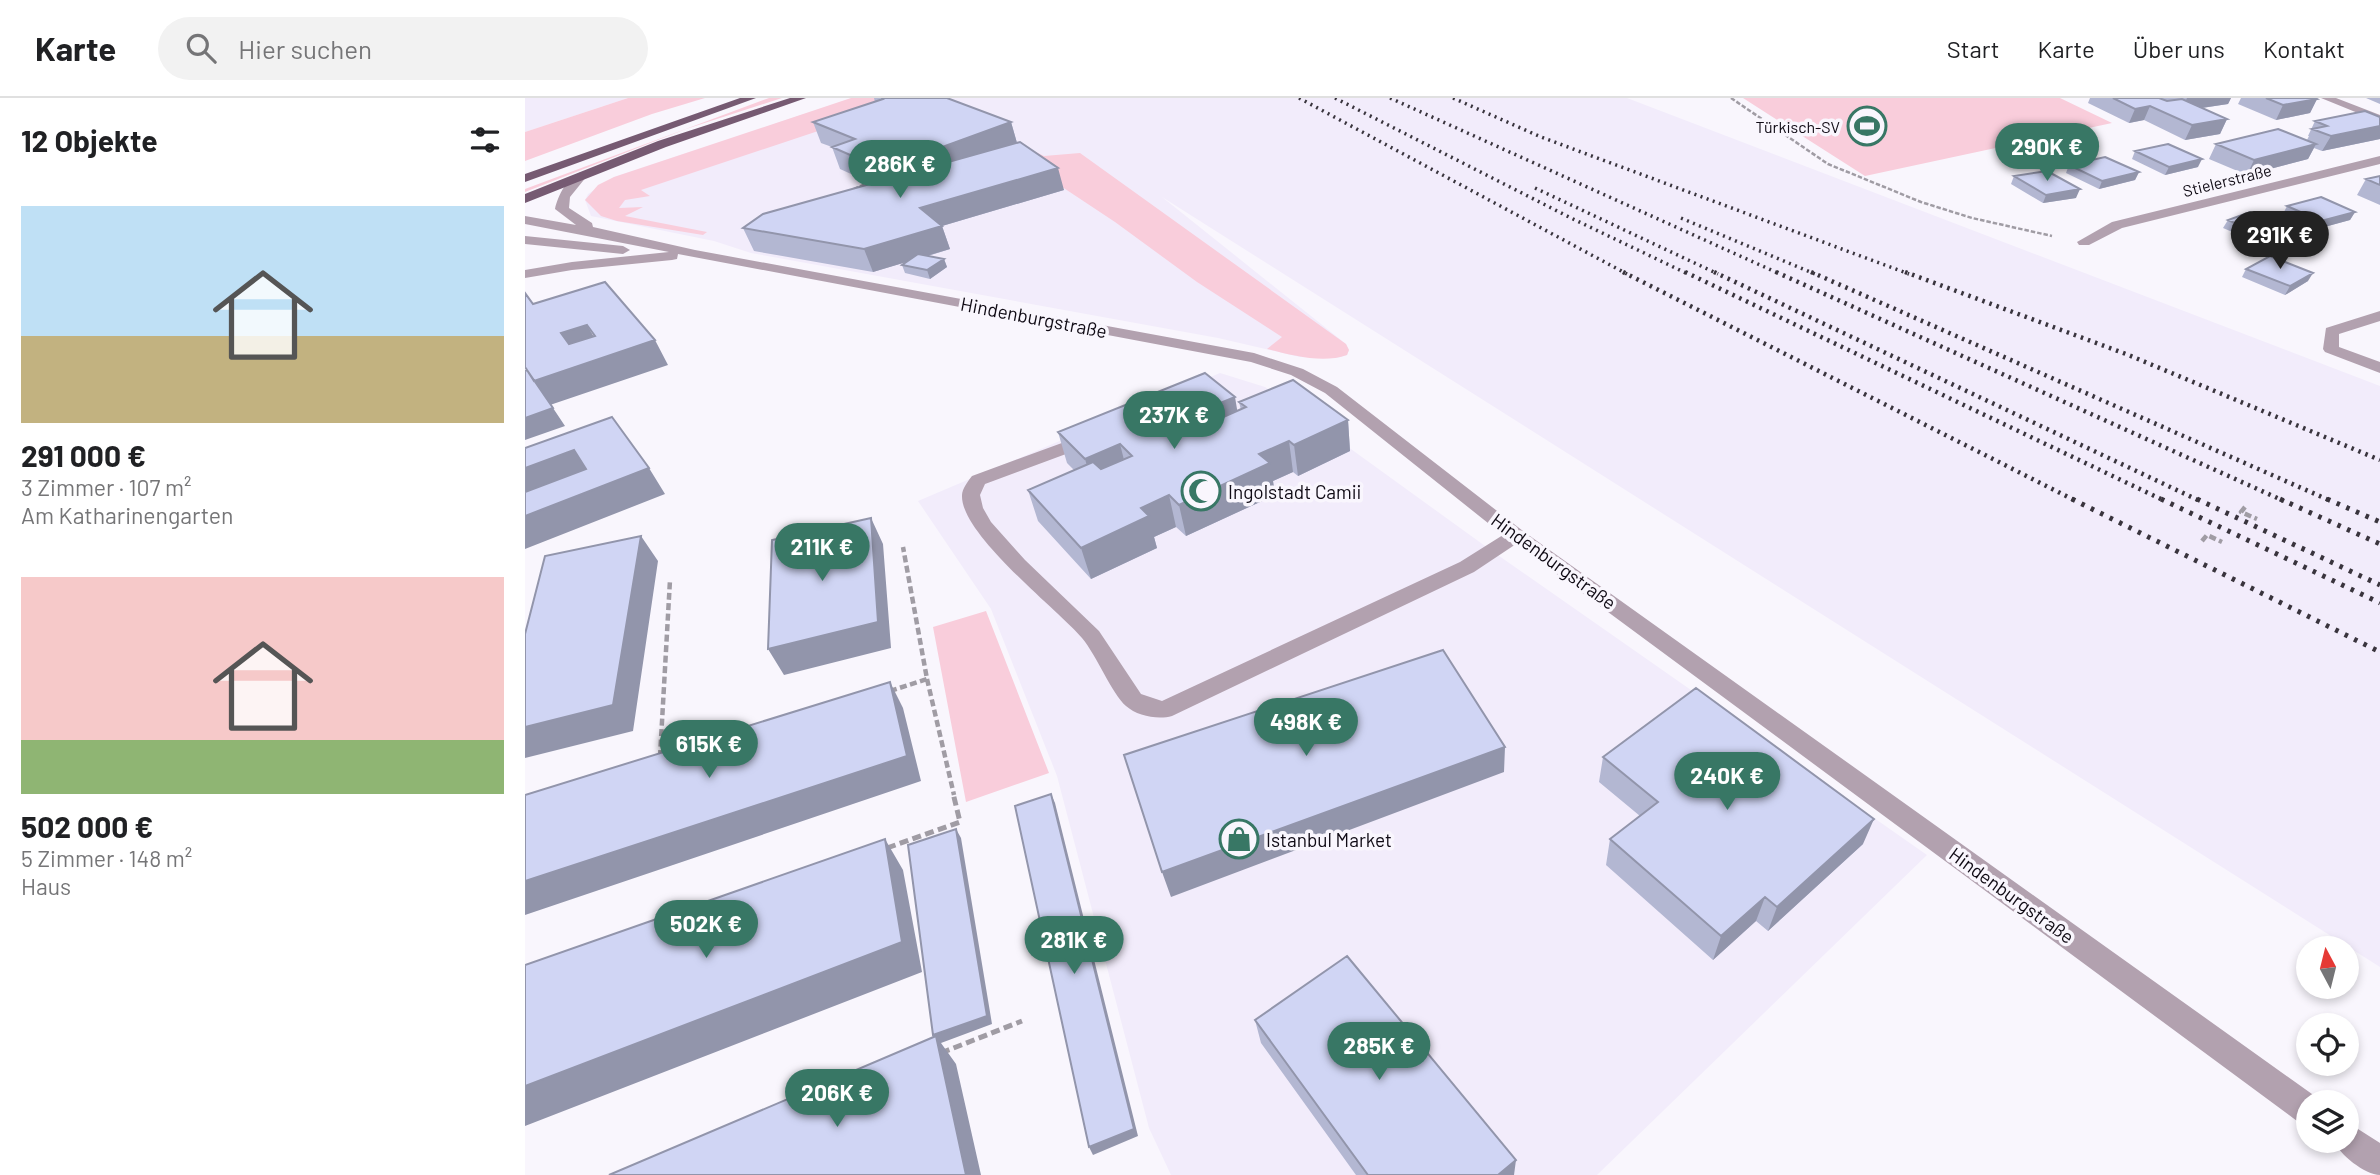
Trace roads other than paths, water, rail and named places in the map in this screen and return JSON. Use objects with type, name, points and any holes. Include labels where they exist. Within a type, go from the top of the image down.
[{"type":"main road","points":[[525,178],[751,98]]},
{"type":"main road","points":[[525,199],[697,132],[801,98]]},
{"type":"street","points":[[2326,98],[2380,120]]},
{"type":"street","name":"Stielerstraße","points":[[2084,242],[2116,225],[2380,160]]},
{"type":"street","points":[[581,176],[564,196],[562,209],[575,220],[602,233]]},
{"type":"street","name":"Hindenburgstraße","points":[[525,220],[1254,358],[1297,372],[1331,390],[1516,534],[2296,1101]]},
{"type":"street","name":"Hindenburgstraße","points":[[525,240],[695,254]]},
{"type":"street","name":"Hindenburgstraße","points":[[525,274],[595,263],[695,254]]},
{"type":"street","points":[[2380,316],[2331,331],[2331,349],[2380,368]]},
{"type":"street","points":[[1107,433],[978,480],[971,495],[973,508],[985,528],[1039,585],[1088,630],[1133,700],[1145,707],[1164,709],[1177,704],[1467,567],[1516,534]]},
{"type":"street","points":[[2359,1147],[2380,1162]]},
{"type":"railway","points":[[1299,98],[1627,274]]},
{"type":"railway","points":[[1335,98],[1688,274]]},
{"type":"railway","points":[[1390,98],[1780,274]]},
{"type":"railway","points":[[1453,98],[1541,137],[1909,274]]},
{"type":"railway","points":[[1535,188],[1718,274]]},
{"type":"railway","points":[[1681,218],[1815,274]]},
{"type":"railway","points":[[1623,272],[2075,500]]},
{"type":"railway","points":[[1685,272],[2165,501]]},
{"type":"railway","points":[[1714,272],[2200,501]]},
{"type":"railway","points":[[1776,272],[2284,501]]},
{"type":"railway","points":[[1811,272],[2331,501]]},
{"type":"railway","points":[[1905,272],[2126,354],[2380,460]]},
{"type":"railway","points":[[2161,499],[2380,603]]},
{"type":"railway","points":[[2197,499],[2380,585]]},
{"type":"railway","points":[[2280,499],[2380,544]]},
{"type":"railway","points":[[2327,499],[2380,522]]},
{"type":"railway","points":[[2075,500],[2380,652]]},
{"type":"place","name":"Türkisch-SV","points":[[1867,126]]},
{"type":"place","name":"Ingolstadt Camii","points":[[1201,491]]},
{"type":"place","name":"Istanbul Market","points":[[1239,839]]}]
